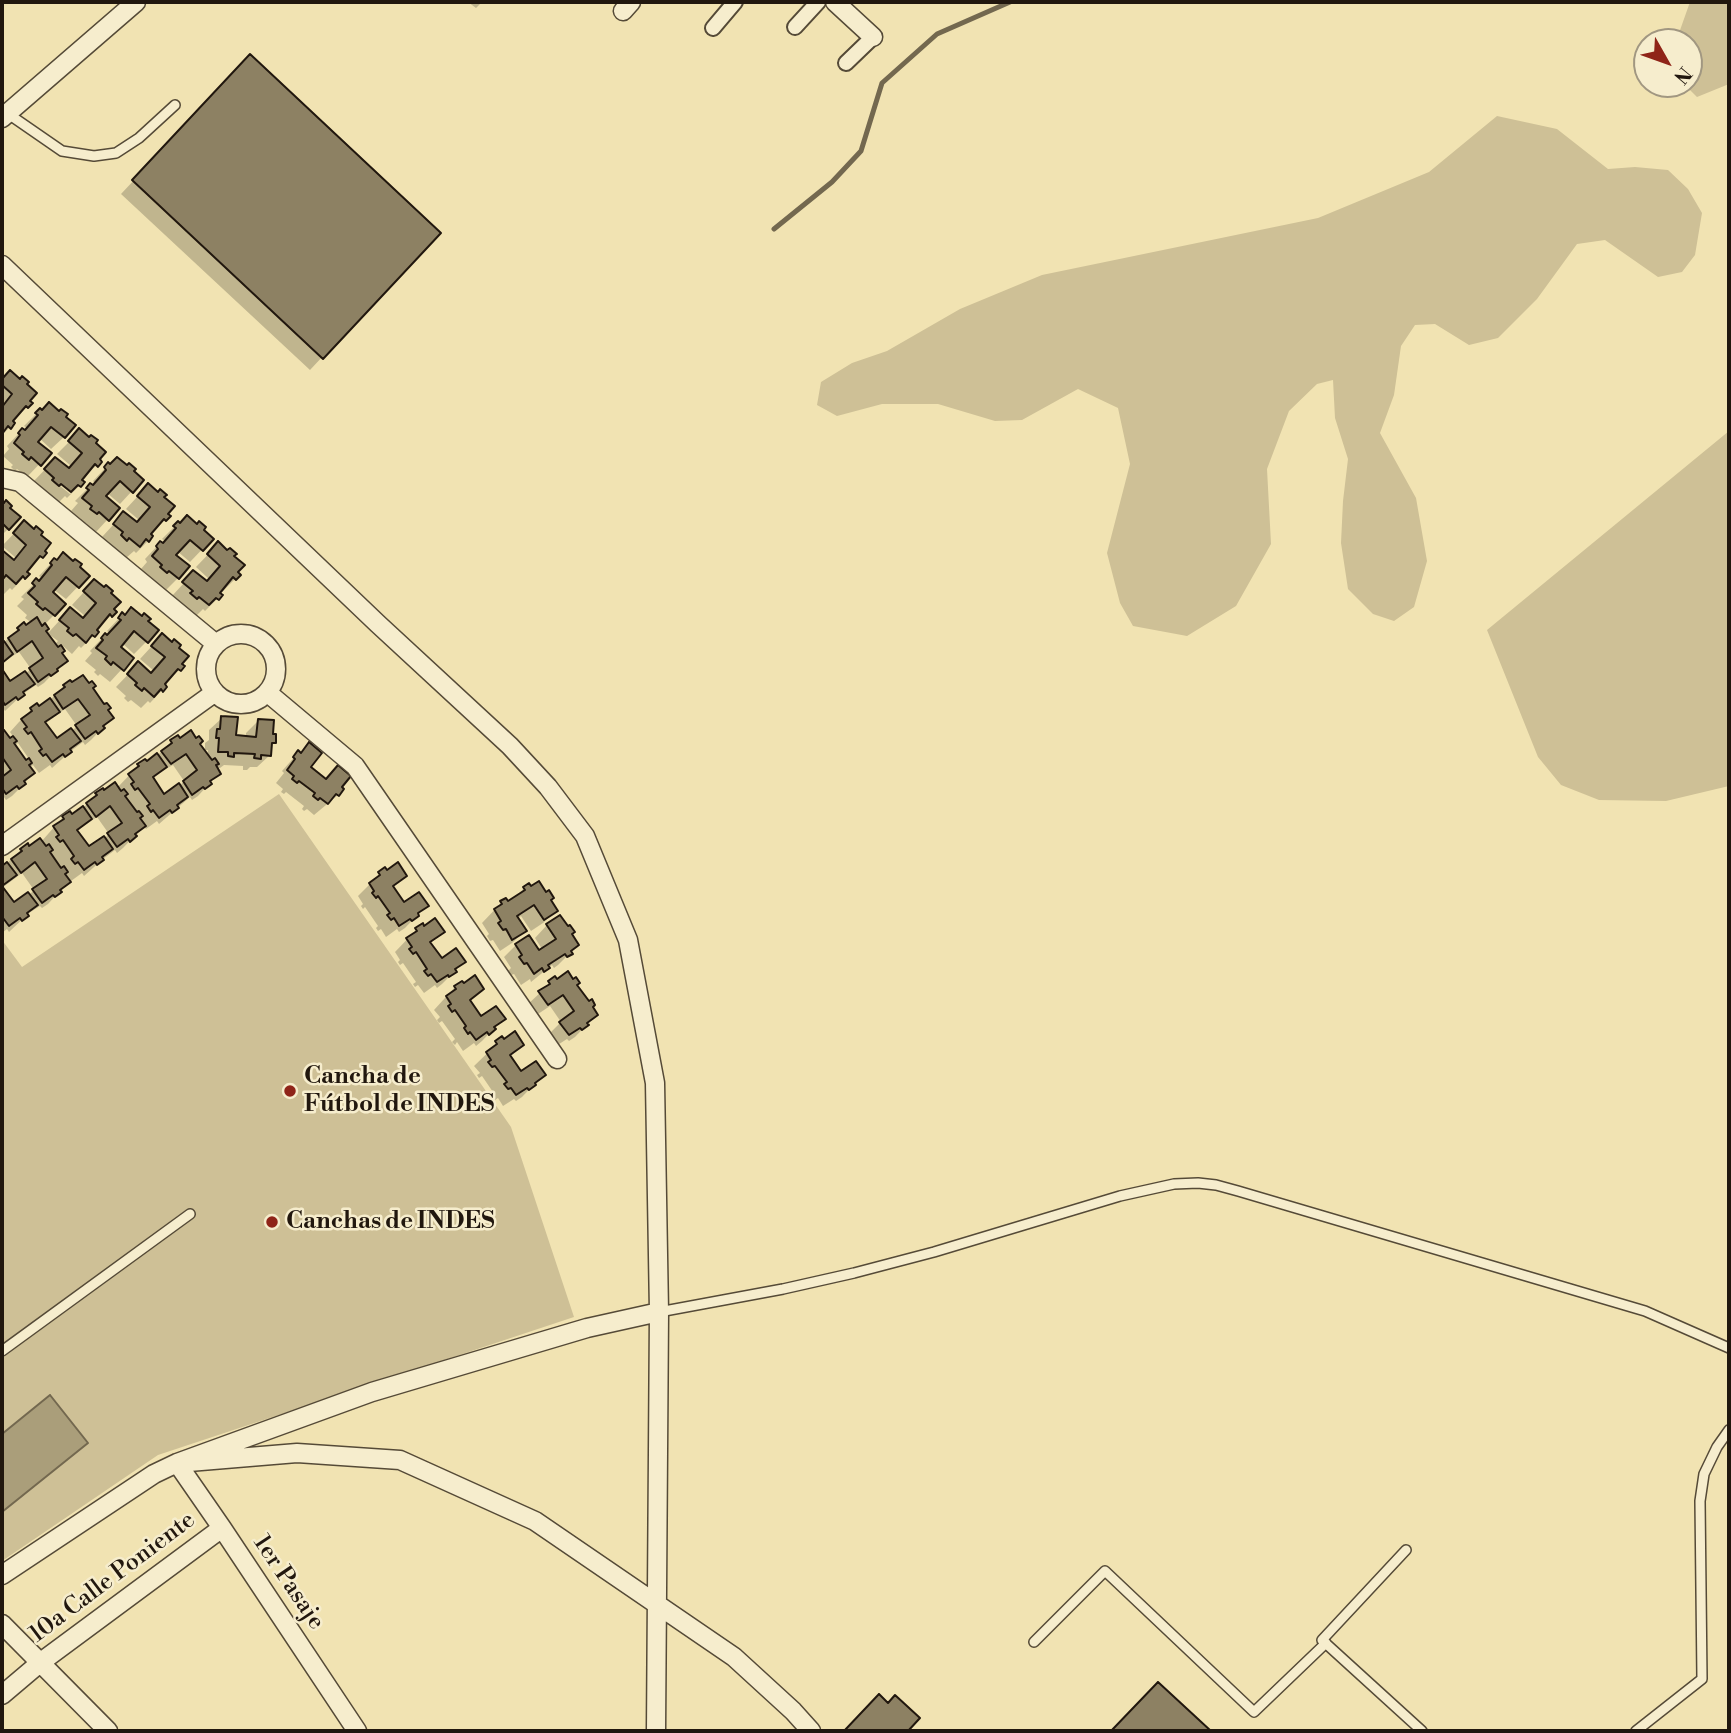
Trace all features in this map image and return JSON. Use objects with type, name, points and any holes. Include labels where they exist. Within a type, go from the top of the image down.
[{"type":"street","points":[[5,116],[136,2]]},
{"type":"street","points":[[713,28],[735,2]]},
{"type":"street","points":[[795,27],[818,2]]},
{"type":"street","points":[[835,2],[873,37],[846,63]]},
{"type":"street","points":[[2,265],[378,624],[510,746],[548,786],[585,836],[628,940],[655,1083],[659,1312],[656,1731]]},
{"type":"street","points":[[2,478],[20,482],[216,645]]},
{"type":"street","points":[[237,634],[249,635],[269,648],[275,658],[276,670],[268,693],[247,704],[235,704],[223,700],[214,692],[209,684],[206,663],[216,645],[226,637],[237,634]]},
{"type":"street","points":[[2,846],[214,692]]},
{"type":"street","points":[[268,693],[355,766],[557,1059]]},
{"type":"street","points":[[2,1575],[154,1474],[177,1463],[372,1392],[587,1328],[659,1312]]},
{"type":"street","points":[[177,1463],[297,1452],[400,1460],[534,1521],[734,1657],[811,1731]]},
{"type":"street","name":"1er Pasaje","points":[[177,1463],[357,1731]]},
{"type":"street","name":"10a Calle Poniente","points":[[2,1695],[41,1662],[222,1528]]},
{"type":"street","points":[[2,1624],[108,1731]]},
{"type":"lane","points":[[5,116],[62,151],[94,156],[116,153],[139,138],[175,105]]},
{"type":"lane","points":[[659,1312],[855,1273],[946,1249],[1120,1196],[1174,1184],[1198,1183],[1238,1191],[1645,1311],[1729,1348]]},
{"type":"lane","points":[[2,1352],[190,1214]]},
{"type":"lane","points":[[1636,1731],[1702,1679],[1700,1501],[1704,1474],[1729,1430]]},
{"type":"lane","points":[[1406,1550],[1322,1640],[1422,1731]]},
{"type":"lane","points":[[1034,1642],[1105,1571],[1254,1712],[1326,1643]]},
{"type":"shaded area","points":[[1690,2],[1729,2],[1729,84],[1703,95],[1703,28],[1681,28]]},
{"type":"shaded area","points":[[1497,116],[1557,129],[1608,169],[1635,167],[1668,170],[1688,189],[1702,213],[1695,255],[1682,272],[1658,277],[1605,240],[1577,244],[1537,299],[1498,338],[1469,345],[1435,324],[1415,325],[1401,346],[1394,395],[1380,433],[1416,498],[1427,561],[1414,607],[1394,621],[1373,614],[1348,589],[1341,543],[1348,459],[1335,418],[1333,380],[1317,384],[1289,411],[1267,469],[1271,544],[1236,606],[1187,636],[1133,626],[1120,603],[1107,553],[1130,464],[1118,408],[1078,389],[1022,420],[995,421],[938,404],[882,404],[837,416],[817,405],[821,382],[852,363],[887,351],[960,309],[1042,275],[1318,218],[1429,172]]},
{"type":"shaded area","points":[[1729,431],[1729,786],[1666,801],[1599,800],[1561,785],[1538,757],[1487,630]]},
{"type":"shaded area","name":"Canchas de INDES","points":[[279,794],[511,1127],[574,1317],[158,1455],[2,1561],[2,940],[22,967]]},
{"type":"shaded area","points":[[50,1395],[88,1443],[2,1512],[2,1434]]},
{"type":"building","points":[[250,54],[441,233],[323,359],[132,180]]},
{"type":"building","points":[[10,370],[20,379],[22,376],[37,393],[30,401],[33,403],[28,408],[26,406],[13,421],[15,423],[11,429],[8,426],[2,434],[2,407],[12,394],[2,385],[2,379]]},
{"type":"building","points":[[49,402],[59,411],[61,409],[68,414],[66,417],[76,425],[65,438],[51,427],[38,442],[52,453],[41,466],[31,457],[29,460],[14,443],[22,428],[25,430],[38,415],[35,413]]},
{"type":"building","points":[[79,428],[89,437],[91,435],[98,440],[96,443],[106,452],[98,467],[95,464],[82,480],[85,482],[81,487],[78,485],[71,492],[61,484],[59,486],[44,469],[55,457],[69,468],[82,453],[68,441]]},
{"type":"building","points":[[117,457],[127,465],[129,463],[144,480],[133,493],[120,481],[106,496],[120,508],[109,521],[99,512],[97,514],[90,509],[92,506],[82,498],[89,490],[86,488],[90,483],[93,485],[106,470],[104,467],[108,462],[110,464]]},
{"type":"building","points":[[148,483],[158,492],[160,489],[167,495],[164,497],[175,506],[168,514],[171,516],[166,521],[164,519],[151,534],[153,536],[149,542],[146,539],[140,547],[129,538],[127,541],[121,535],[123,532],[113,524],[123,511],[137,522],[150,507],[137,496]]},
{"type":"building","points":[[6,500],[12,506],[10,508],[21,517],[9,530],[2,523],[2,501],[4,503]]},
{"type":"building","points":[[187,515],[197,524],[199,521],[206,527],[204,530],[214,539],[203,551],[190,540],[176,555],[190,566],[179,579],[169,571],[167,573],[152,556],[160,541],[163,543],[176,528],[173,526]]},
{"type":"building","points":[[24,520],[34,529],[36,526],[43,532],[41,535],[51,543],[43,558],[40,556],[27,572],[30,574],[25,579],[23,576],[16,584],[6,575],[4,578],[2,576],[2,550],[14,560],[26,545],[13,533]]},
{"type":"building","points":[[218,541],[227,550],[230,548],[237,554],[234,556],[245,565],[238,572],[241,575],[236,580],[233,577],[220,593],[223,595],[219,600],[216,598],[209,605],[199,597],[197,599],[190,593],[193,591],[182,582],[193,570],[207,581],[220,566],[207,554]]},
{"type":"building","points":[[63,552],[73,561],[75,559],[82,564],[80,567],[90,576],[79,588],[66,577],[53,592],[66,604],[55,616],[45,608],[43,610],[28,593],[35,586],[32,583],[36,578],[39,581],[52,565],[50,563],[54,558],[57,560]]},
{"type":"building","points":[[94,579],[104,587],[106,585],[121,602],[114,609],[117,612],[112,617],[110,614],[97,630],[99,632],[95,637],[92,635],[86,643],[76,634],[73,636],[67,631],[69,628],[59,620],[70,607],[83,618],[96,603],[83,591]]},
{"type":"building","points":[[131,607],[142,616],[144,613],[151,619],[148,621],[159,630],[148,643],[134,631],[121,647],[134,658],[124,671],[113,662],[111,665],[105,659],[107,656],[96,648],[105,633],[107,635],[121,620],[118,618],[122,612],[125,615]]},
{"type":"building","points":[[37,617],[42,626],[45,623],[49,629],[46,631],[58,647],[61,645],[65,651],[62,653],[68,661],[51,676],[49,674],[38,682],[29,668],[43,658],[32,641],[17,652],[8,638],[19,630],[17,628],[24,622],[26,625]]},
{"type":"building","points":[[162,633],[172,642],[174,639],[181,645],[179,648],[189,656],[182,664],[185,666],[181,671],[178,669],[165,684],[167,687],[163,692],[161,689],[154,697],[144,688],[142,691],[127,674],[138,661],[151,673],[165,657],[151,646]]},
{"type":"building","points":[[4,641],[13,654],[2,663],[2,642]]},
{"type":"building","points":[[2,669],[10,681],[25,671],[35,684],[23,692],[25,695],[18,700],[16,697],[5,705],[2,700]]},
{"type":"building","points":[[83,675],[89,683],[92,681],[96,686],[93,688],[104,704],[107,703],[111,708],[108,710],[114,718],[103,726],[105,728],[98,734],[96,731],[85,739],[75,725],[90,715],[78,699],[63,709],[54,695],[70,680],[72,682]]},
{"type":"building","points":[[50,698],[60,712],[45,722],[57,738],[71,728],[81,741],[70,749],[72,752],[65,757],[63,754],[52,762],[46,754],[43,756],[39,751],[42,749],[31,732],[28,734],[24,729],[27,727],[21,719],[32,711],[30,708],[37,703],[39,706]]},
{"type":"building","points":[[221,716],[238,717],[236,735],[256,737],[258,719],[274,720],[273,734],[276,734],[276,743],[272,743],[271,756],[261,755],[261,759],[254,758],[255,754],[234,753],[234,757],[228,756],[228,752],[218,752],[219,738],[216,738]]},
{"type":"building","points":[[4,730],[10,738],[13,736],[17,741],[14,743],[26,760],[29,758],[32,763],[29,765],[35,773],[24,781],[26,784],[19,789],[17,786],[6,794],[2,788],[2,777],[11,770],[2,757]]},
{"type":"building","points":[[191,730],[196,738],[199,736],[203,741],[200,744],[212,760],[215,758],[221,774],[210,781],[212,784],[192,795],[183,781],[197,770],[186,754],[171,764],[161,751],[172,743],[170,740],[178,735],[180,738]]},
{"type":"building","points":[[309,742],[322,753],[311,767],[326,779],[338,765],[351,776],[339,796],[336,794],[328,804],[320,798],[318,800],[313,796],[315,793],[292,779],[294,776],[287,770],[298,750],[301,753]]},
{"type":"building","points":[[157,753],[167,767],[153,777],[164,794],[179,783],[188,797],[177,805],[179,808],[172,813],[170,810],[159,818],[153,810],[151,812],[147,806],[150,804],[138,788],[135,790],[131,784],[134,782],[128,774],[139,766],[137,764],[145,759],[147,761]]},
{"type":"building","points":[[115,782],[121,791],[124,789],[128,794],[125,796],[143,816],[140,818],[146,826],[135,834],[137,836],[130,842],[128,839],[117,847],[107,833],[122,823],[110,806],[96,817],[86,803],[97,795],[95,793]]},
{"type":"building","points":[[83,806],[92,819],[77,830],[89,846],[104,836],[113,849],[102,857],[104,860],[97,865],[95,862],[84,870],[78,862],[75,864],[71,859],[74,856],[63,840],[60,842],[56,837],[59,835],[53,826],[64,819],[62,816],[70,811],[72,814]]},
{"type":"building","points":[[40,838],[46,846],[49,844],[53,850],[50,852],[61,868],[64,866],[68,872],[65,874],[71,882],[60,890],[62,892],[42,903],[32,889],[47,879],[35,862],[21,873],[11,859],[28,843],[29,846]]},
{"type":"building","points":[[7,862],[17,875],[2,886],[2,866]]},
{"type":"building","points":[[398,862],[407,876],[393,886],[404,902],[419,892],[429,906],[412,921],[410,919],[399,926],[394,918],[391,920],[387,915],[390,913],[378,896],[376,898],[372,893],[374,891],[369,883],[380,875],[378,872],[385,867],[387,870]]},
{"type":"building","points":[[539,881],[546,892],[549,890],[554,898],[551,900],[558,911],[544,920],[534,905],[517,916],[527,931],[512,940],[506,929],[503,930],[498,923],[501,921],[494,909],[502,904],[500,901],[506,898],[508,901],[525,890],[523,887],[529,883],[531,886]]},
{"type":"building","points":[[2,886],[14,902],[28,892],[38,905],[27,913],[29,916],[22,921],[20,918],[9,926],[2,919]]},
{"type":"building","points":[[560,915],[575,932],[572,934],[579,945],[571,951],[573,954],[567,957],[565,954],[548,965],[550,968],[544,972],[542,968],[534,974],[519,957],[522,955],[515,944],[529,935],[539,950],[556,939],[546,924]]},
{"type":"building","points":[[435,918],[445,932],[430,942],[442,958],[456,948],[466,962],[455,969],[457,972],[437,982],[431,974],[428,976],[424,971],[427,969],[416,952],[413,954],[409,949],[412,947],[406,938],[417,931],[415,928],[423,923],[424,926]]},
{"type":"building","points":[[568,971],[573,979],[576,977],[580,983],[577,985],[589,1001],[592,999],[598,1015],[582,1030],[580,1028],[569,1035],[559,1022],[574,1011],[563,995],[548,1005],[538,991],[550,984],[548,981],[555,976],[557,979]]},
{"type":"building","points":[[475,975],[484,989],[470,1000],[481,1016],[496,1006],[506,1019],[494,1027],[496,1029],[489,1035],[487,1032],[476,1040],[470,1032],[468,1034],[455,1010],[452,1012],[446,996],[456,989],[454,986]]},
{"type":"building","points":[[515,1031],[524,1045],[510,1055],[521,1071],[536,1061],[546,1075],[529,1090],[527,1088],[516,1095],[504,1084],[507,1082],[495,1066],[492,1067],[488,1062],[491,1060],[486,1052],[497,1044],[495,1041],[502,1036],[504,1039]]},
{"type":"building","points":[[1158,1682],[1211,1731],[1111,1731]]},
{"type":"building","points":[[879,1694],[888,1703],[895,1695],[920,1718],[908,1731],[844,1731]]},
{"type":"waterway","points":[[774,229],[832,182],[861,151],[882,83],[937,34],[1010,2]]},
{"type":"place","name":"Cancha de Fútbol de INDES","points":[[290,1091]]},
{"type":"place","name":"Canchas de INDES","points":[[272,1222]]}]
